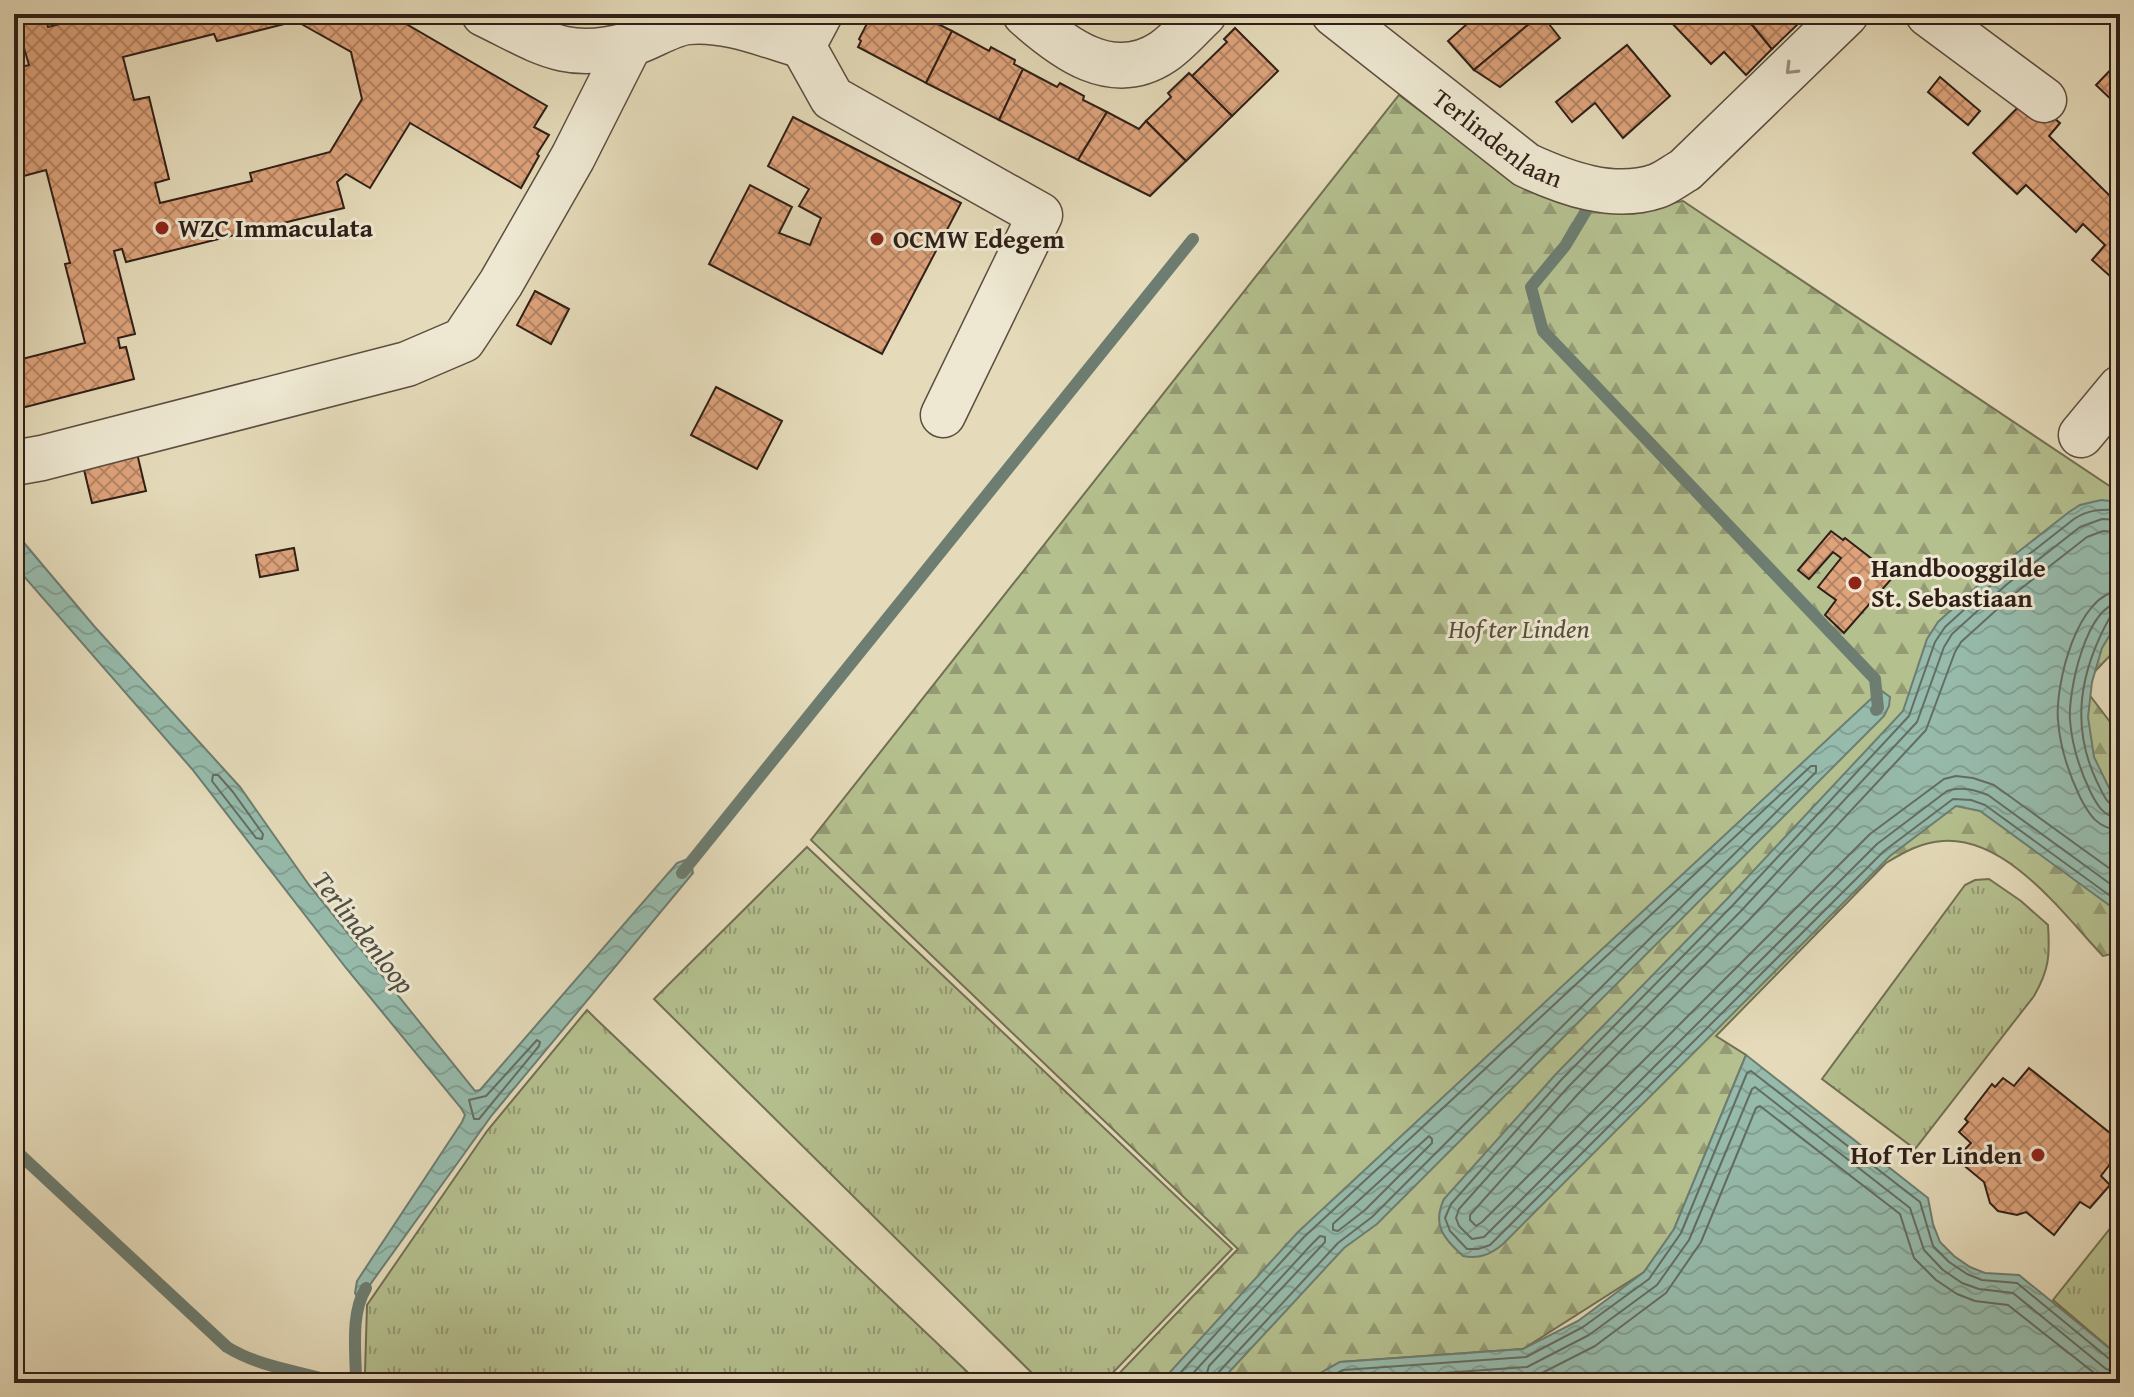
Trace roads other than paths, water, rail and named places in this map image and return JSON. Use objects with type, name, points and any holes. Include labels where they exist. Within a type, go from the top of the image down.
[{"type":"street","points":[[484,14],[560,51],[591,52],[630,44],[687,22],[812,30],[832,98],[1040,215],[943,415]]},
{"type":"street","points":[[1025,14],[1054,40],[1088,59],[1126,68],[1162,53],[1204,14]]},
{"type":"street","name":"Terlindenlaan","points":[[1334,14],[1526,165],[1556,179],[1591,189],[1624,191],[1656,186],[1685,170],[1846,14]]},
{"type":"street","points":[[1928,14],[2044,100]]},
{"type":"street","points":[[14,463],[407,364],[463,340],[501,283],[573,157],[630,44]]},
{"type":"street","points":[[2081,435],[2120,388]]},
{"type":"water","points":[[2101,500],[2120,502],[2120,618],[2102,648],[2092,682],[2088,717],[2094,757],[2113,796],[2120,803],[2120,913],[1980,811],[1956,806],[1890,856],[1503,1244],[1484,1255],[1463,1256],[1445,1237],[1439,1224],[1444,1199],[1556,1074],[1727,899],[1903,711],[1927,639],[1938,622],[1994,571],[2069,512],[2080,505]]},
{"type":"water","points":[[14,531],[94,626],[240,787],[309,885],[475,1091],[480,1090],[677,863],[685,860],[691,862],[693,873],[492,1115],[359,1300],[355,1293],[357,1281],[465,1115],[192,769],[14,565]]},
{"type":"water","points":[[1882,691],[1890,697],[1884,716],[1377,1224],[1344,1248],[1219,1383],[1160,1383],[1298,1232]]},
{"type":"water","points":[[1746,1055],[1928,1198],[1940,1242],[1954,1256],[1985,1273],[2019,1275],[2120,1357],[2120,1383],[1303,1383],[1340,1362],[1523,1349],[1578,1321],[1644,1272],[1674,1229]]},
{"type":"waterway","points":[[1586,211],[1565,246],[1531,287],[1543,331],[1875,679],[1876,710]]},
{"type":"waterway","points":[[682,873],[1193,239]]},
{"type":"waterway","points":[[14,1149],[227,1347],[267,1364],[338,1383]]},
{"type":"waterway","name":"Terlindenloop","points":[[356,1383],[356,1322],[366,1288]]},
{"type":"place","name":"WZC Immaculata","points":[[162,228]]},
{"type":"place","name":"OCMW Edegem","points":[[877,239]]},
{"type":"place","name":"Handbooggilde St. Sebastiaan","points":[[1855,583]]},
{"type":"place","name":"Hof Ter Linden","points":[[2038,1155]]},
{"type":"park label","name":"Hof ter Linden","points":[[1519,629]]}]
